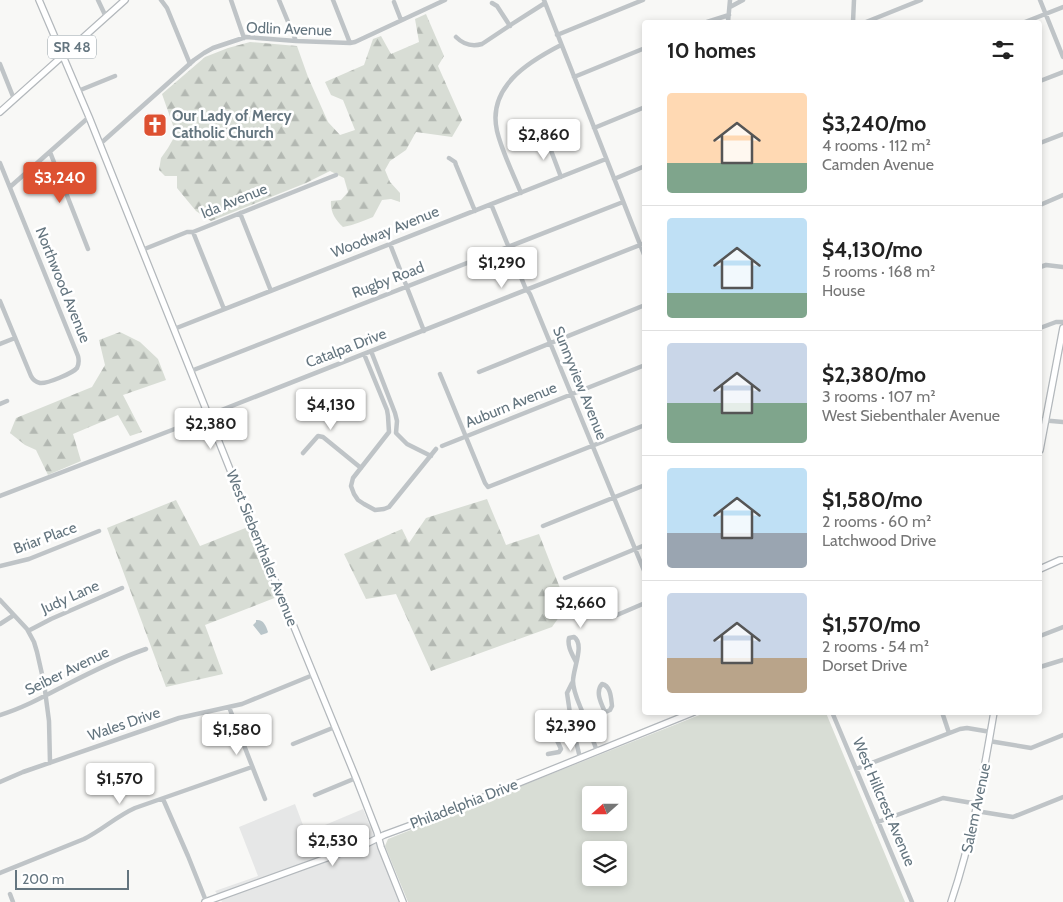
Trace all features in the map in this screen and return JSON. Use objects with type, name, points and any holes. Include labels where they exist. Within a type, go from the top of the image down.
[{"type":"main road","name":"West Siebenthaler Avenue","points":[[39,0],[89,117],[208,416],[356,778],[403,902]]},
{"type":"main road","name":"SR 48","points":[[0,112],[125,0]]},
{"type":"main road","points":[[1043,420],[1059,363],[1063,328]]},
{"type":"main road","points":[[1042,568],[1062,559]]},
{"type":"main road","name":"Philadelphia Drive","points":[[206,902],[368,843],[687,715]]},
{"type":"main road","name":"Salem Avenue","points":[[951,902],[963,867],[978,804],[994,715]]},
{"type":"street","points":[[98,0],[106,17]]},
{"type":"street","points":[[161,0],[167,8],[190,64]]},
{"type":"street","points":[[231,0],[244,38]]},
{"type":"street","points":[[279,0],[296,41]]},
{"type":"street","points":[[333,0],[350,43]]},
{"type":"street","name":"Odlin Avenue","points":[[100,144],[207,51],[244,38],[350,43],[445,0]]},
{"type":"street","points":[[557,35],[643,0]]},
{"type":"street","points":[[728,20],[730,0]]},
{"type":"street","points":[[730,8],[743,0]]},
{"type":"street","points":[[852,20],[854,0]]},
{"type":"street","points":[[871,20],[921,0]]},
{"type":"street","points":[[1040,0],[1063,57]]},
{"type":"street","points":[[394,2],[402,20]]},
{"type":"street","points":[[456,37],[468,45],[479,45],[544,2],[623,202],[642,243]]},
{"type":"street","points":[[492,3],[497,6],[510,26]]},
{"type":"street","points":[[1030,20],[1063,7]]},
{"type":"street","points":[[713,20],[729,15]]},
{"type":"street","points":[[521,193],[498,132],[496,116],[499,100],[506,86],[515,75],[561,45]]},
{"type":"street","points":[[574,77],[642,49]]},
{"type":"street","points":[[0,64],[14,99]]},
{"type":"street","points":[[1042,80],[1063,72]]},
{"type":"street","points":[[78,91],[115,76]]},
{"type":"street","points":[[594,128],[642,108]]},
{"type":"street","points":[[10,187],[89,117]]},
{"type":"street","points":[[1042,142],[1063,134]]},
{"type":"street","points":[[547,140],[561,177]]},
{"type":"street","points":[[50,152],[88,249]]},
{"type":"street","points":[[449,158],[456,165],[475,211]]},
{"type":"street","name":"Woodway Avenue","points":[[174,329],[606,159]]},
{"type":"street","name":"Northwood Avenue","points":[[0,163],[78,356],[77,368],[44,383],[33,380],[15,338]]},
{"type":"street","points":[[614,179],[642,167]]},
{"type":"street","name":"Ida Avenue","points":[[142,250],[193,232],[336,175]]},
{"type":"street","points":[[1042,204],[1063,195]]},
{"type":"street","name":"Rugby Road","points":[[191,371],[623,202]]},
{"type":"street","name":"Sunnyview Avenue","points":[[491,204],[551,343],[642,566]]},
{"type":"street","points":[[240,213],[271,291]]},
{"type":"street","points":[[193,232],[224,309]]},
{"type":"street","points":[[390,244],[424,331]]},
{"type":"street","name":"Catalpa Drive","points":[[0,496],[642,245]]},
{"type":"street","points":[[1042,266],[1046,264],[1063,267]]},
{"type":"street","points":[[0,301],[15,338],[0,344]]},
{"type":"street","points":[[479,372],[642,307]]},
{"type":"street","points":[[1042,327],[1063,322]]},
{"type":"street","points":[[371,352],[395,413],[397,421],[396,433]]},
{"type":"street","points":[[364,354],[387,410],[389,432],[351,481],[351,486],[358,500],[375,510],[389,507],[436,449]]},
{"type":"street","name":"Auburn Avenue","points":[[442,446],[642,366]]},
{"type":"street","points":[[440,374],[487,487],[642,426]]},
{"type":"street","points":[[0,404],[7,401]]},
{"type":"street","points":[[1043,420],[1063,422]]},
{"type":"street","points":[[389,432],[396,433],[407,444],[431,456]]},
{"type":"street","points":[[303,453],[318,436],[323,436],[361,468]]},
{"type":"street","points":[[544,526],[642,486]]},
{"type":"street","name":"Briar Place","points":[[0,566],[29,559],[99,532]]},
{"type":"street","points":[[565,578],[642,546]]},
{"type":"street","name":"Judy Lane","points":[[28,631],[50,619],[122,588]]},
{"type":"street","points":[[0,600],[28,631],[34,642],[46,695],[50,762]]},
{"type":"street","points":[[617,615],[642,604]]},
{"type":"street","points":[[0,624],[14,615]]},
{"type":"street","points":[[1042,635],[1063,627]]},
{"type":"street","points":[[576,662],[568,645],[569,638],[574,636],[578,641],[579,648],[576,662],[573,675],[573,687],[597,751]]},
{"type":"street","name":"Seiber Avenue","points":[[0,715],[20,708],[102,667],[146,650]]},
{"type":"street","points":[[1042,666],[1063,660]]},
{"type":"street","name":"Wales Drive","points":[[0,782],[50,762],[179,718],[229,708],[314,675]]},
{"type":"street","points":[[573,681],[567,693],[572,726],[580,758]]},
{"type":"street","points":[[548,754],[559,752],[561,749],[555,736],[555,728],[566,729],[610,710],[612,706],[608,687],[602,684],[598,690],[605,712]]},
{"type":"street","points":[[229,708],[264,799]]},
{"type":"street","name":"West Hillcrest Avenue","points":[[833,715],[912,902]]},
{"type":"street","points":[[943,715],[949,733]]},
{"type":"street","points":[[292,744],[335,727]]},
{"type":"street","points":[[856,769],[960,729],[967,728],[991,732]]},
{"type":"street","points":[[989,741],[1031,748],[1063,734]]},
{"type":"street","points":[[0,873],[84,839],[128,811],[252,767]]},
{"type":"street","points":[[314,795],[356,778]]},
{"type":"street","points":[[976,812],[1013,817],[1063,797]]},
{"type":"street","points":[[878,822],[943,798],[978,804]]},
{"type":"street","points":[[163,799],[206,902]]},
{"type":"street","points":[[10,894],[13,902]]},
{"type":"shaded area","points":[[256,620],[261,620],[264,623],[267,633],[261,635],[253,625]]},
{"type":"shaded area","points":[[295,804],[306,833],[363,809],[401,902],[222,902],[215,891],[258,876],[239,827]]},
{"type":"green space","points":[[426,14],[444,56],[438,66],[462,120],[452,137],[416,132],[406,150],[390,161],[385,170],[390,182],[400,193],[400,202],[391,199],[382,200],[373,217],[343,227],[334,215],[331,201],[341,200],[348,192],[344,178],[330,171],[306,183],[211,221],[196,211],[177,188],[177,176],[165,176],[159,170],[161,158],[176,134],[162,94],[205,57],[250,42],[297,46],[308,77],[328,122],[340,135],[355,130],[343,100],[331,95],[325,82],[364,65],[373,39],[381,36],[391,54],[419,42],[415,19]]},
{"type":"green space","points":[[120,332],[140,342],[158,359],[166,380],[123,395],[142,432],[130,436],[118,415],[73,434],[81,461],[48,475],[36,450],[25,445],[10,433],[16,418],[92,387],[105,365],[99,340]]},
{"type":"green space","points":[[487,499],[506,545],[539,534],[567,606],[552,627],[431,671],[396,594],[366,599],[344,554],[402,529],[409,543],[426,518]]},
{"type":"green space","points":[[176,500],[200,546],[248,527],[277,597],[205,625],[223,674],[166,687],[107,528]]},
{"type":"green space","points":[[699,715],[827,715],[905,902],[408,902],[385,846],[388,839]]},
{"type":"place","name":"Our Lady of Mercy Catholic Church","points":[[155,125]]}]
